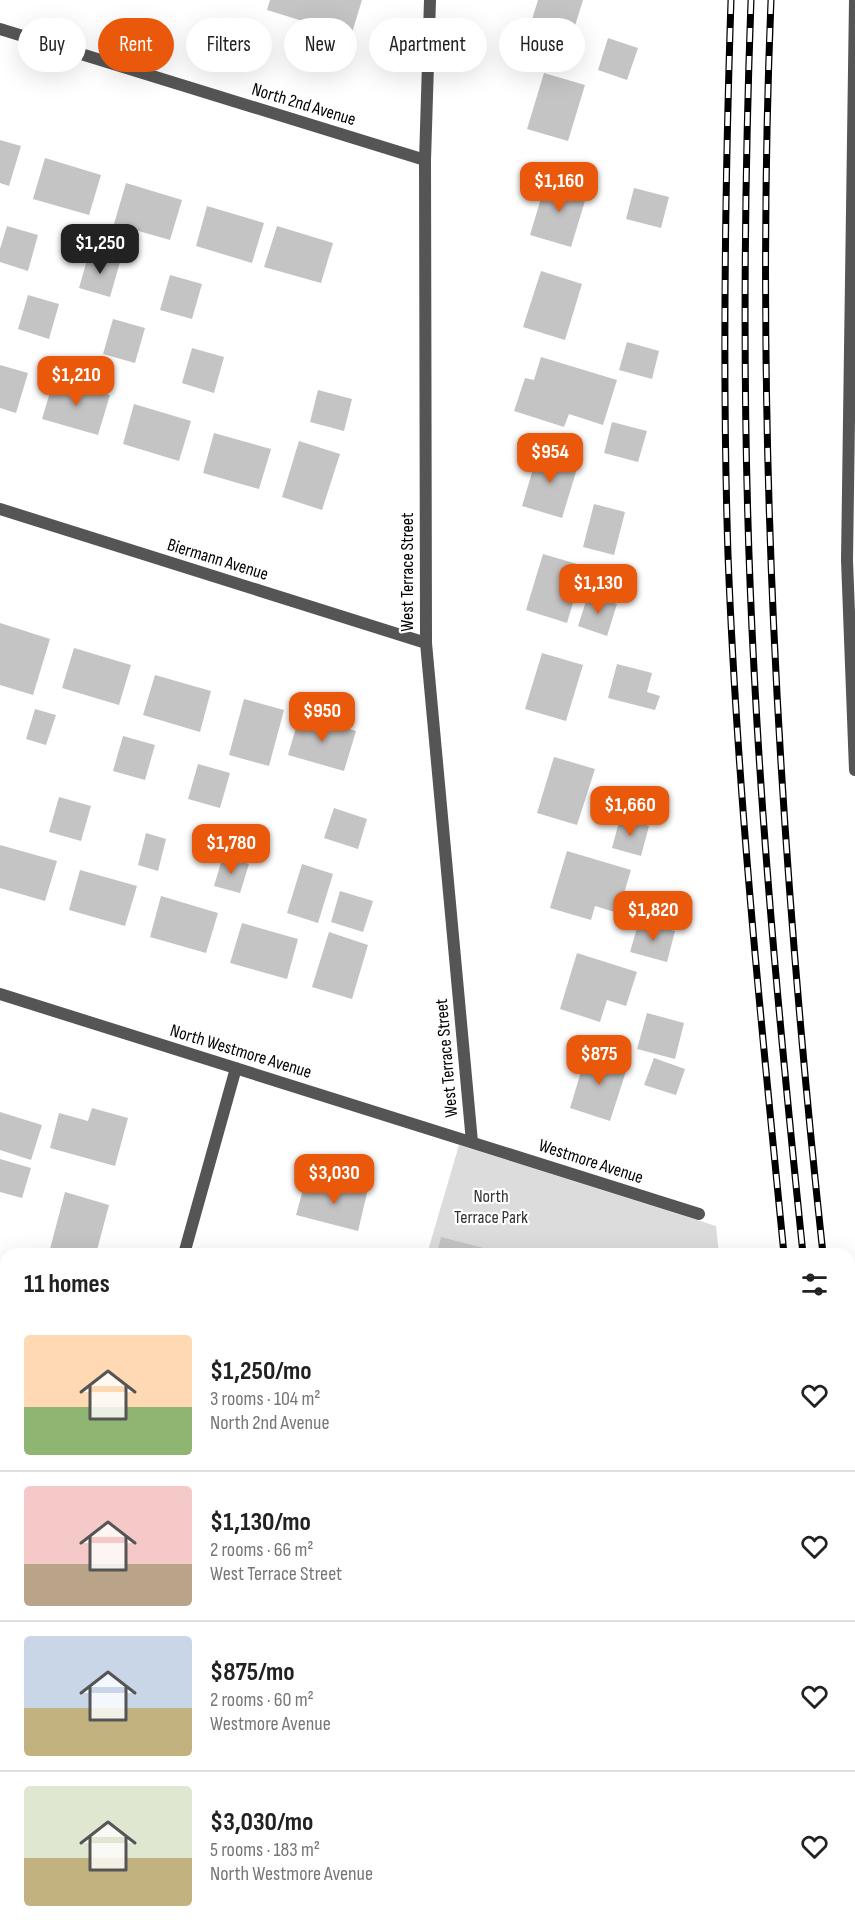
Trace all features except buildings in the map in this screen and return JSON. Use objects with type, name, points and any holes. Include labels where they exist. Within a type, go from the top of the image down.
[{"type":"street","name":"West Terrace Street","points":[[430,0],[424,160],[426,643],[472,1142]]},
{"type":"street","points":[[855,3],[851,426],[855,770]]},
{"type":"street","name":"North 2nd Avenue","points":[[0,29],[424,160]]},
{"type":"street","name":"Biermann Avenue","points":[[0,509],[426,643]]},
{"type":"street","name":"North Westmore Avenue","points":[[0,994],[472,1142]]},
{"type":"street","points":[[186,1248],[236,1068]]},
{"type":"street","name":"Westmore Avenue","points":[[472,1142],[699,1214]]},
{"type":"green space","name":"North Terrace Park","points":[[459,1145],[716,1226],[718,1248],[429,1248]]},
{"type":"railway","points":[[731,0],[725,278],[728,555],[744,818],[783,1248]]},
{"type":"railway","points":[[751,0],[746,167],[745,334],[750,585],[758,742],[769,888],[802,1248]]},
{"type":"railway","points":[[771,0],[766,314],[768,471],[774,628],[782,784],[794,941],[822,1248]]}]
